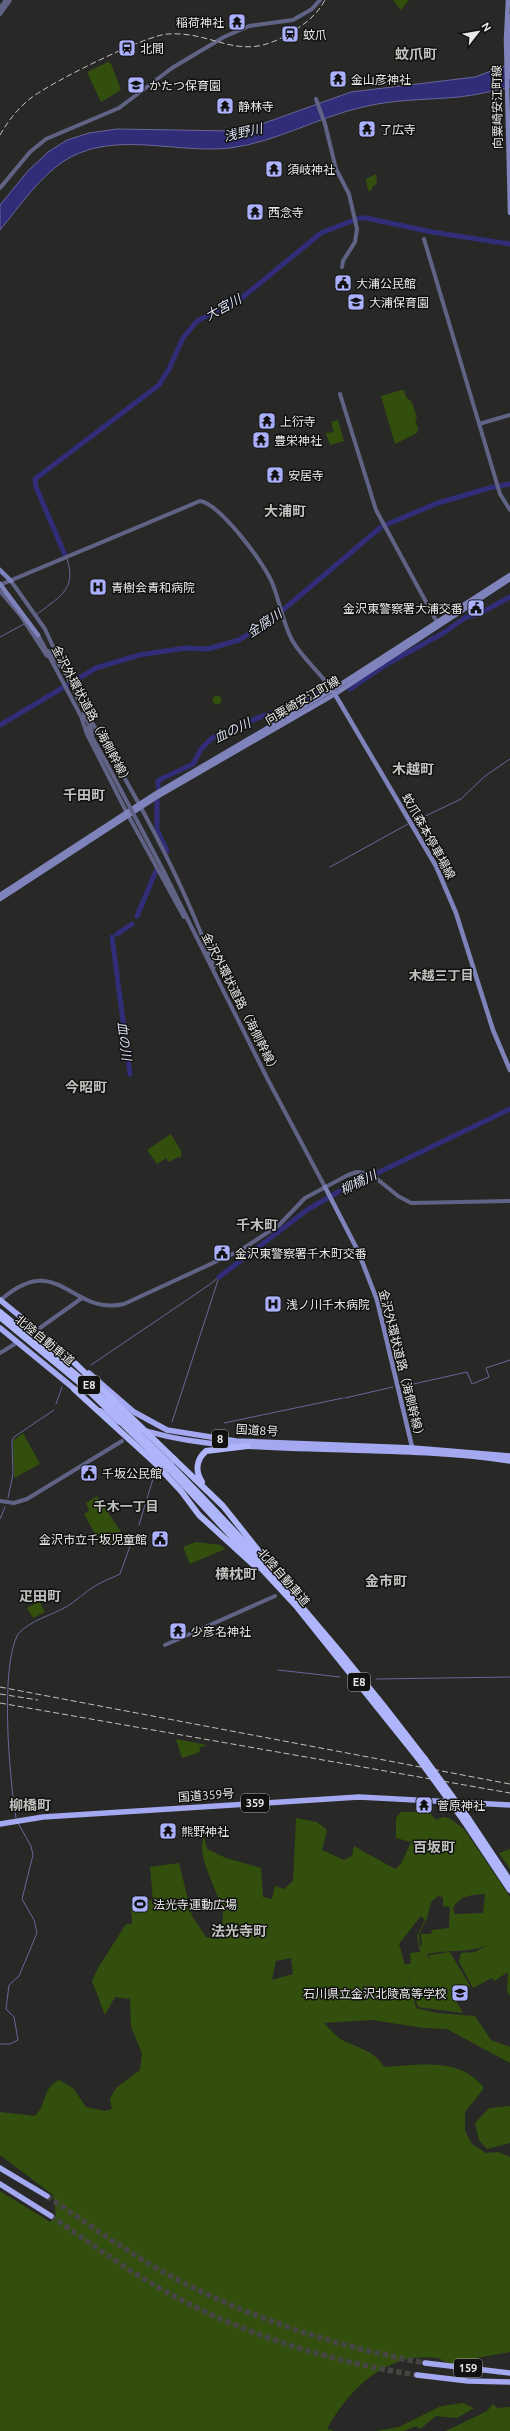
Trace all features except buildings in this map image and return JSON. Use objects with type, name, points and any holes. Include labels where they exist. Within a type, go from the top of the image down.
[{"type":"highway","name":"国道8号","points":[[2,1299],[36,1330],[134,1412],[167,1430],[236,1441],[510,1456]]},
{"type":"highway","name":"北陸自動車道","points":[[0,1312],[90,1386],[252,1550],[322,1630],[421,1758],[510,1881]]},
{"type":"highway","name":"北陸自動車道","points":[[0,1317],[82,1385],[170,1467],[297,1607],[421,1758]]},
{"type":"highway","name":"国道8号","points":[[0,1328],[108,1416],[136,1428],[206,1443],[248,1446],[413,1450],[510,1460]]},
{"type":"highway","points":[[58,1347],[109,1396],[170,1467],[206,1522],[224,1536],[297,1607]]},
{"type":"highway","points":[[74,1389],[123,1438],[208,1491]]},
{"type":"highway","points":[[248,1446],[214,1448],[204,1453],[198,1460],[197,1470],[208,1491],[322,1630]]},
{"type":"highway","name":"国道359号","points":[[0,1824],[43,1817],[342,1798],[510,1805]]},
{"type":"highway","name":"北陸自動車道","points":[[466,1819],[510,1890]]},
{"type":"highway","points":[[0,2168],[47,2196]]},
{"type":"highway","points":[[0,2184],[50,2215],[0,2188]]},
{"type":"highway","name":"159","points":[[425,2363],[510,2373]]},
{"type":"highway","name":"159","points":[[417,2375],[459,2382],[510,2385]]},
{"type":"highway","name":"159","points":[[430,2377],[510,2382]]},
{"type":"main road","name":"向粟崎安江町線","points":[[508,0],[507,39],[510,213]]},
{"type":"main road","name":"向粟崎安江町線","points":[[510,16],[507,39],[510,77]]},
{"type":"main road","points":[[0,570],[11,581]]},
{"type":"main road","name":"向粟崎安江町線","points":[[438,624],[510,575]]},
{"type":"main road","name":"向粟崎安江町線","points":[[0,895],[141,805],[333,692],[510,579]]},
{"type":"main road","name":"金沢外環状道路（海側幹線）","points":[[0,584],[38,635]]},
{"type":"main road","name":"蚊爪森本停車場線","points":[[333,692],[411,822],[445,885],[493,1030],[510,1070]]},
{"type":"main road","name":"向粟崎安江町線","points":[[0,899],[127,814]]},
{"type":"main road","name":"金沢外環状道路（海側幹線）","points":[[325,1186],[358,1252],[377,1300],[413,1450]]},
{"type":"street","points":[[0,8],[6,0]]},
{"type":"street","points":[[0,14],[10,0]]},
{"type":"street","points":[[0,188],[30,152],[46,139],[119,108],[172,68],[224,37],[249,26],[293,20],[312,9],[320,0]]},
{"type":"street","points":[[316,99],[324,122],[336,168],[347,188],[354,216],[357,238],[343,261],[342,268]]},
{"type":"street","points":[[424,238],[500,494],[510,510]]},
{"type":"street","points":[[340,394],[366,484],[378,515],[385,530],[418,585],[438,624]]},
{"type":"street","points":[[479,424],[510,415]]},
{"type":"street","points":[[0,584],[65,559],[200,501],[206,502],[227,518],[262,564],[270,577],[293,642],[333,692]]},
{"type":"street","points":[[11,581],[48,634],[65,673]]},
{"type":"street","points":[[0,591],[23,620],[53,664]]},
{"type":"street","name":"金沢外環状道路（海側幹線）","points":[[38,635],[219,980],[268,1080],[325,1186]]},
{"type":"street","points":[[44,644],[65,673]]},
{"type":"street","name":"金沢外環状道路（海側幹線）","points":[[65,673],[79,701]]},
{"type":"street","points":[[79,701],[100,752]]},
{"type":"street","points":[[79,701],[141,805],[188,904],[219,980]]},
{"type":"street","points":[[82,719],[127,814],[204,952]]},
{"type":"street","points":[[2,1299],[19,1286],[41,1280],[63,1286],[82,1298],[110,1306],[132,1301],[241,1250],[279,1224],[305,1198],[325,1186],[356,1172],[371,1174],[398,1196],[411,1203],[510,1201]]},
{"type":"street","points":[[36,1330],[82,1298]]},
{"type":"street","points":[[0,1353],[18,1342]]},
{"type":"street","points":[[0,1501],[14,1503],[27,1500],[123,1438]]},
{"type":"street","points":[[165,1645],[275,1596]]},
{"type":"green space","points":[[393,0],[409,0],[401,10]]},
{"type":"green space","points":[[108,62],[111,64],[121,90],[101,102],[87,72]]},
{"type":"green space","points":[[376,174],[377,183],[372,187],[372,190],[368,191],[366,179]]},
{"type":"green space","points":[[404,390],[406,397],[412,402],[417,418],[415,421],[418,428],[417,433],[395,444],[381,396]]},
{"type":"green space","points":[[338,420],[344,441],[330,445],[326,433],[334,432],[331,422]]},
{"type":"green space","points":[[217,695],[222,700],[217,705],[212,700]]},
{"type":"green space","points":[[171,1134],[181,1151],[181,1158],[178,1157],[169,1162],[166,1158],[157,1164],[147,1150]]},
{"type":"green space","points":[[23,1433],[40,1464],[14,1478],[13,1441]]},
{"type":"green space","points":[[97,1496],[125,1538],[112,1546],[108,1541],[101,1545],[84,1514],[89,1511],[86,1503]]},
{"type":"green space","points":[[196,1542],[221,1545],[225,1549],[190,1564],[183,1547]]},
{"type":"green space","points":[[39,1601],[45,1612],[33,1618],[27,1608]]},
{"type":"green space","points":[[176,1739],[207,1745],[199,1748],[200,1752],[182,1758]]},
{"type":"green space","points":[[401,1812],[429,1812],[436,1820],[443,1817],[449,1818],[464,1829],[510,1897],[510,1996],[507,1991],[508,1972],[494,1981],[492,1978],[473,1988],[459,1962],[461,1953],[475,1952],[489,1944],[474,1949],[427,1954],[431,1962],[429,1955],[450,1952],[470,1986],[453,1995],[463,2013],[418,2007],[408,1975],[416,2008],[437,2013],[475,2016],[491,2040],[510,2047],[510,2063],[447,2029],[424,2028],[372,2020],[324,2023],[340,2039],[372,2054],[384,2067],[438,2065],[451,2067],[463,2071],[474,2078],[484,2088],[465,2112],[465,2131],[472,2144],[486,2153],[498,2152],[510,2157],[510,2352],[477,2358],[477,2366],[448,2363],[438,2358],[418,2357],[401,2361],[386,2367],[371,2376],[346,2400],[327,2429],[334,2431],[0,2431],[0,2191],[50,2222],[56,2216],[53,2195],[0,2155],[0,2112],[35,2116],[42,2106],[47,2091],[59,2080],[73,2088],[86,2107],[105,2111],[112,2109],[110,2099],[116,2088],[140,2070],[142,2053],[131,2027],[130,1999],[115,1997],[105,2015],[92,1981],[98,1968],[126,1924],[132,1924],[131,1907],[133,1896],[153,1901],[150,1867],[179,1863],[192,1916],[206,1937],[219,1939],[223,1915],[205,1864],[202,1845],[204,1837],[207,1849],[226,1858],[261,1868],[263,1897],[272,1899],[275,1886],[284,1889],[293,1881],[296,1818],[317,1822],[327,1830],[322,1850],[344,1860],[352,1856],[354,1846],[395,1869],[401,1864],[411,1842],[396,1838],[396,1818]],"holes":[[[485,1894],[483,1913],[455,1914],[453,1908],[459,1900],[471,1895]],[[438,1896],[443,1897],[443,1906],[450,1907],[449,1928],[432,1930],[431,1934],[421,1934],[422,1945],[420,1947],[419,1934],[427,1918],[431,1902]],[[421,1916],[425,1920],[417,1936],[420,1952],[410,1953],[411,1963],[405,1965],[399,1944]],[[291,1958],[293,1974],[272,1980],[276,1961]]]},
{"type":"green space","points":[[510,1849],[510,1869],[499,1853]]},
{"type":"green space","points":[[510,2106],[510,2143],[487,2149],[479,2140],[475,2123],[489,2108]]},
{"type":"green space","points":[[463,2403],[474,2408],[457,2418],[436,2416],[420,2429],[416,2426],[404,2431],[376,2431],[399,2427],[441,2406]]},
{"type":"green space","points":[[493,2404],[497,2408],[510,2407],[510,2431],[446,2431],[487,2411]]},
{"type":"water","name":"浅野川","points":[[510,64],[510,87],[465,96],[375,104],[346,111],[281,135],[247,145],[210,149],[127,145],[107,146],[88,150],[69,158],[40,181],[0,230],[0,205],[27,172],[48,152],[67,140],[89,133],[117,129],[235,131],[259,125],[351,92],[475,77]]},
{"type":"waterway","name":"大宮川","points":[[65,555],[36,487],[35,479],[159,385],[169,369],[183,338],[197,321],[243,297],[321,233],[359,218],[366,218],[432,232],[510,244]]},
{"type":"waterway","name":"金腐川","points":[[0,725],[96,668],[139,655],[186,648],[208,649],[239,640],[271,620],[381,527],[435,504],[489,488],[510,484]]},
{"type":"waterway","points":[[36,615],[58,598],[68,586],[70,570],[67,559]]},
{"type":"waterway","name":"血の川","points":[[350,689],[387,664],[445,632],[466,617],[479,614],[510,597]]},
{"type":"waterway","points":[[0,637],[24,624]]},
{"type":"waterway","name":"血の川","points":[[158,787],[158,781],[193,764],[201,749],[212,738],[262,716],[291,709],[323,691]]},
{"type":"waterway","points":[[413,822],[461,799],[485,776],[510,759]]},
{"type":"waterway","name":"血の川","points":[[157,800],[157,830],[167,851]]},
{"type":"waterway","points":[[330,867],[408,824]]},
{"type":"waterway","name":"血の川","points":[[137,916],[156,871]]},
{"type":"waterway","name":"血の川","points":[[117,934],[132,924]]},
{"type":"waterway","name":"血の川","points":[[112,937],[130,1074]]},
{"type":"waterway","name":"柳橋川","points":[[219,1277],[307,1210],[338,1192],[510,1109]]},
{"type":"waterway","points":[[91,1365],[219,1277]]},
{"type":"waterway","points":[[172,1422],[219,1277]]},
{"type":"waterway","points":[[409,1385],[467,1372],[472,1384],[489,1377],[486,1368],[510,1360]]},
{"type":"waterway","points":[[56,1404],[62,1387]]},
{"type":"waterway","points":[[345,1398],[393,1387]]},
{"type":"waterway","points":[[224,1423],[343,1398]]},
{"type":"waterway","points":[[8,1498],[13,1474],[12,1441],[14,1437],[54,1410]]},
{"type":"waterway","points":[[139,1525],[156,1469]]},
{"type":"waterway","points":[[0,1519],[5,1507]]},
{"type":"waterway","points":[[16,1818],[9,1750],[8,1695],[12,1650],[18,1634],[29,1625],[66,1607],[95,1586],[120,1574],[134,1535]]},
{"type":"waterway","points":[[278,1670],[340,1677]]},
{"type":"waterway","points":[[376,1679],[510,1677]]},
{"type":"waterway","points":[[0,2044],[10,2044],[18,2040],[14,2017],[6,2009],[9,1985],[19,1976],[37,1933],[34,1920],[22,1899],[33,1855],[31,1846],[18,1823]]},
{"type":"tunnel","points":[[47,2196],[110,2239],[158,2269],[204,2293],[265,2319],[296,2330],[360,2349],[425,2363]]},
{"type":"tunnel","points":[[51,2216],[139,2276],[171,2295],[238,2326],[308,2351],[344,2361],[417,2375]]},
{"type":"railway","points":[[0,135],[18,110],[41,91],[77,71],[140,42],[156,36],[185,34],[242,47],[256,46],[272,42],[300,27],[314,15],[325,0]]},
{"type":"railway","points":[[0,1687],[510,1784]]},
{"type":"railway","points":[[0,1694],[38,1700]]},
{"type":"railway","points":[[0,1703],[510,1793]]},
{"type":"place","name":"稲荷神社","points":[[237,22]]},
{"type":"place","name":"蚊爪","points":[[290,34]]},
{"type":"place","name":"北間","points":[[127,48]]},
{"type":"place","name":"金山彦神社","points":[[338,79]]},
{"type":"place","name":"かたつ保育園","points":[[136,85]]},
{"type":"place","name":"静林寺","points":[[225,106]]},
{"type":"place","name":"了広寺","points":[[367,129]]},
{"type":"place","name":"須岐神社","points":[[274,169]]},
{"type":"place","name":"西念寺","points":[[255,212]]},
{"type":"place","name":"大浦公民館","points":[[343,283]]},
{"type":"place","name":"大浦保育園","points":[[356,302]]},
{"type":"place","name":"上衍寺","points":[[267,421]]},
{"type":"place","name":"豊栄神社","points":[[261,440]]},
{"type":"place","name":"安居寺","points":[[275,475]]},
{"type":"place","name":"青樹会青和病院","points":[[98,587]]},
{"type":"place","name":"金沢東警察署大浦交番","points":[[476,608]]},
{"type":"place","name":"金沢東警察署千木町交番","points":[[222,1253]]},
{"type":"place","name":"浅ノ川千木病院","points":[[273,1304]]},
{"type":"place","name":"千坂公民館","points":[[89,1473]]},
{"type":"place","name":"金沢市立千坂児童館","points":[[160,1539]]},
{"type":"place","name":"少彦名神社","points":[[178,1631]]},
{"type":"place","name":"菅原神社","points":[[424,1805]]},
{"type":"place","name":"熊野神社","points":[[168,1831]]},
{"type":"place","name":"法光寺運動広場","points":[[140,1904]]},
{"type":"place","name":"石川県立金沢北陵高等学校","points":[[460,1993]]},
{"type":"district","name":"蚊爪町","points":[[416,54]]},
{"type":"district","name":"大浦町","points":[[285,511]]},
{"type":"district","name":"木越町","points":[[413,769]]},
{"type":"district","name":"千田町","points":[[84,795]]},
{"type":"district","name":"木越三丁目","points":[[441,975]]},
{"type":"district","name":"今昭町","points":[[86,1087]]},
{"type":"district","name":"千木町","points":[[257,1225]]},
{"type":"district","name":"千木一丁目","points":[[126,1506]]},
{"type":"district","name":"横枕町","points":[[236,1574]]},
{"type":"district","name":"金市町","points":[[386,1581]]},
{"type":"district","name":"疋田町","points":[[40,1596]]},
{"type":"district","name":"柳橋町","points":[[30,1805]]},
{"type":"district","name":"百坂町","points":[[434,1847]]},
{"type":"district","name":"法光寺町","points":[[239,1931]]}]
